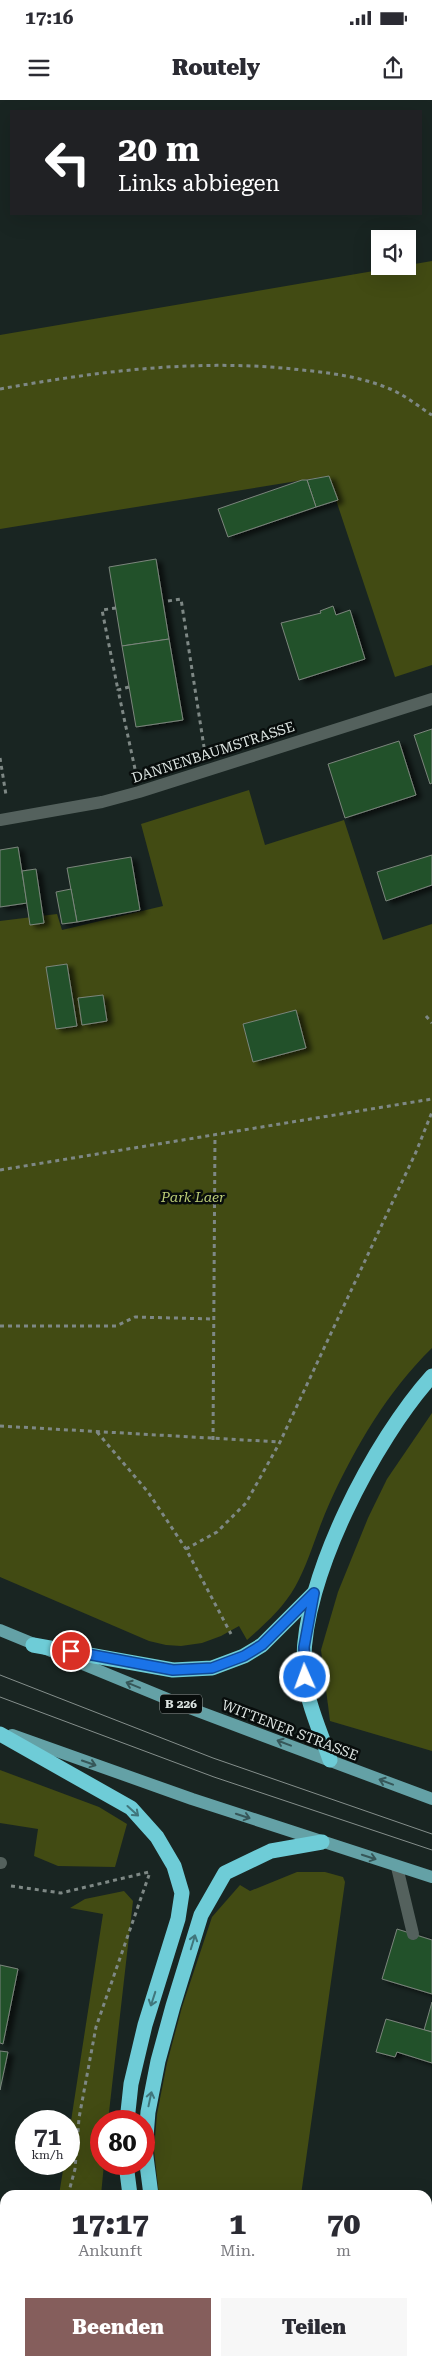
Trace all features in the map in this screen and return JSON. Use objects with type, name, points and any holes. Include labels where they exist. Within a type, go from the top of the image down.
[{"type":"highway","points":[[330,1760],[312,1705],[304,1667],[304,1647],[314,1593],[346,1514],[370,1464],[389,1432],[432,1376]]},
{"type":"highway","points":[[34,1645],[173,1670],[212,1668],[244,1656],[262,1645],[314,1593]]},
{"type":"highway","points":[[0,1732],[132,1808],[157,1837],[174,1866],[182,1893],[178,1919],[145,2025],[131,2084],[128,2110]]},
{"type":"highway","points":[[150,2190],[145,2149],[148,2112],[158,2061],[201,1915],[225,1873],[271,1851],[322,1842]]},
{"type":"highway","points":[[127,2175],[129,2190]]},
{"type":"main road","name":"WITTENER STRASSE","points":[[0,1630],[192,1708],[432,1799]]},
{"type":"main road","points":[[0,1732],[322,1842],[432,1877]]},
{"type":"street","name":"DANNENBAUMSTRASSE","points":[[5,819],[102,802],[139,792],[432,699]]},
{"type":"street","points":[[397,1867],[413,1934]]},
{"type":"path","points":[[0,389],[66,377],[201,365],[270,366],[341,374],[391,389],[432,415]]},
{"type":"path","points":[[168,601],[180,599],[208,770]]},
{"type":"path","points":[[116,608],[102,610],[139,792]]},
{"type":"path","points":[[118,690],[129,687]]},
{"type":"path","points":[[0,758],[5,819]]},
{"type":"path","points":[[426,1016],[432,1023]]},
{"type":"path","points":[[0,1170],[432,1099]]},
{"type":"path","points":[[186,1549],[217,1532],[246,1503],[280,1442],[416,1152],[432,1112]]},
{"type":"path","points":[[213,1440],[213,1319],[216,1252],[215,1134]]},
{"type":"path","points":[[0,1326],[116,1326],[135,1316],[213,1319]]},
{"type":"path","points":[[0,1426],[213,1440],[280,1442]]},
{"type":"path","points":[[97,1432],[148,1492],[186,1549],[244,1656]]},
{"type":"path","points":[[9,1886],[61,1893],[150,1872],[96,2027],[79,2118],[75,2169],[69,2190]]},
{"type":"green space","points":[[432,261],[432,665],[395,677],[328,476],[0,529],[0,335],[371,271],[371,275],[416,275],[416,264]]},
{"type":"green space","name":"Park Laer","points":[[249,790],[265,845],[344,820],[383,940],[432,924],[432,1348],[387,1401],[362,1440],[330,1502],[300,1577],[290,1595],[279,1609],[247,1640],[239,1626],[221,1636],[202,1643],[181,1646],[166,1645],[149,1641],[0,1577],[0,921],[57,914],[62,930],[163,906],[141,824]]},
{"type":"green space","points":[[432,1413],[432,1751],[330,1721],[321,1650],[338,1592],[368,1518],[387,1479]]},
{"type":"green space","points":[[0,1770],[99,1807],[127,1824],[115,1867],[58,1866],[34,1856],[38,1829],[0,1823]]},
{"type":"green space","points":[[297,1872],[325,1872],[343,1877],[345,1882],[302,2190],[158,2190],[155,2138],[157,2114],[167,2063],[182,2007],[212,1917],[240,1885],[250,1891]]},
{"type":"green space","points":[[124,1891],[133,1901],[109,2110],[90,2110],[90,2175],[103,2175],[101,2190],[60,2190],[62,2175],[80,2175],[80,2110],[73,2110],[103,1914],[70,1908],[85,1899]]},
{"type":"building","points":[[329,476],[338,500],[316,507],[307,480]]},
{"type":"building","points":[[302,480],[307,480],[316,507],[228,537],[218,509]]},
{"type":"building","points":[[156,559],[169,639],[122,646],[109,567]]},
{"type":"building","points":[[333,606],[336,615],[350,610],[365,659],[299,680],[281,623],[321,613],[320,611]]},
{"type":"building","points":[[169,639],[183,720],[136,727],[122,646]]},
{"type":"building","points":[[432,729],[432,783],[430,784],[414,735]]},
{"type":"building","points":[[399,741],[416,795],[345,818],[328,764]]},
{"type":"building","points":[[18,847],[27,903],[0,907],[0,850]]},
{"type":"building","points":[[432,855],[432,885],[386,901],[377,872]]},
{"type":"building","points":[[131,857],[140,910],[77,922],[67,868]]},
{"type":"building","points":[[36,869],[44,923],[30,925],[22,871]]},
{"type":"building","points":[[71,889],[77,922],[62,924],[56,892]]},
{"type":"building","points":[[67,964],[77,1026],[56,1029],[46,967]]},
{"type":"building","points":[[103,995],[107,1021],[82,1025],[78,998]]},
{"type":"building","points":[[296,1010],[306,1048],[253,1062],[243,1024]]},
{"type":"building","points":[[397,1929],[432,1940],[432,1994],[382,1979]]},
{"type":"building","points":[[0,1965],[18,1969],[3,2044],[0,2043]]},
{"type":"building","points":[[432,2002],[432,2032],[424,2030]]},
{"type":"building","points":[[386,2019],[432,2032],[432,2063],[397,2052],[395,2057],[376,2052]]},
{"type":"building","points":[[0,2051],[8,2052],[0,2090]]},
{"type":"tram line","points":[[0,1675],[213,1758],[432,1834]]},
{"type":"tram line","points":[[0,1697],[214,1777],[432,1850]]},
{"type":"route","points":[[71,1651],[173,1670],[212,1668],[244,1656],[262,1645],[314,1593],[304,1647],[305,1677]]}]
